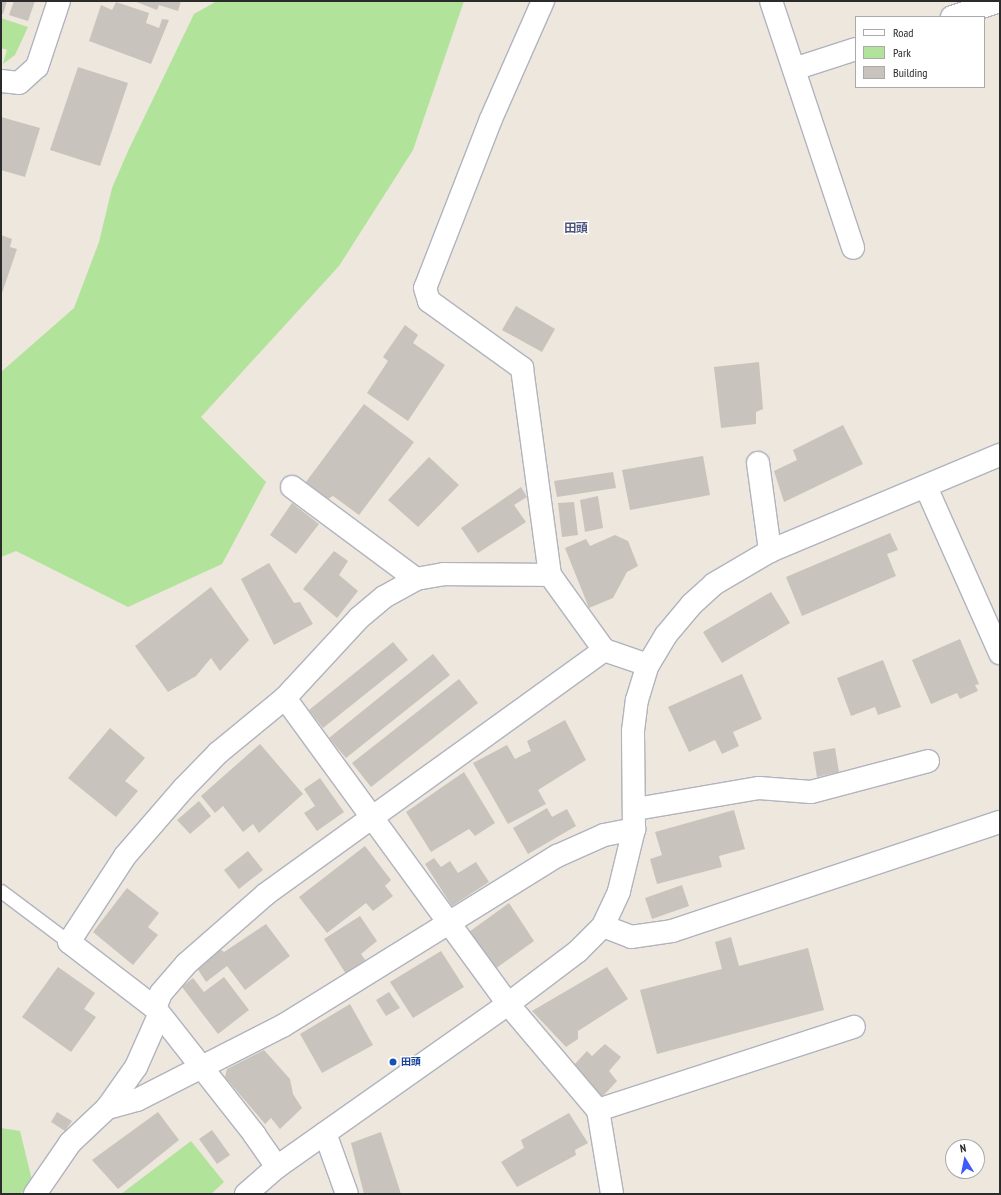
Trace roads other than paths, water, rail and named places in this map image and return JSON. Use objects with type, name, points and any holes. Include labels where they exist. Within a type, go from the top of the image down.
[{"type":"street","points":[[1,81],[19,83],[37,67],[59,1]]},
{"type":"street","points":[[543,1],[492,119],[425,288],[429,301],[522,368],[550,575],[588,632],[604,650],[648,666]]},
{"type":"street","points":[[771,1],[854,248]]},
{"type":"street","points":[[955,16],[1000,1]]},
{"type":"street","points":[[794,69],[855,49]]},
{"type":"street","points":[[246,1194],[277,1167],[508,1004],[578,951],[603,926],[619,891],[635,819],[633,731],[648,666],[666,635],[692,604],[714,584],[770,551],[1000,455]]},
{"type":"street","points":[[758,463],[770,551]]},
{"type":"street","points":[[292,487],[416,579]]},
{"type":"street","points":[[926,487],[1000,653]]},
{"type":"street","points":[[277,1167],[255,1135],[157,1012],[69,942],[125,856],[184,788],[218,753],[285,698],[359,618],[399,586],[416,579],[470,573],[550,575]]},
{"type":"street","points":[[34,1194],[70,1143],[107,1108],[136,1067],[157,1012],[171,982],[214,937],[374,817],[604,650]]},
{"type":"street","points":[[285,698],[374,817],[508,1004],[598,1110],[612,1194]]},
{"type":"street","points":[[107,1108],[137,1100],[199,1066],[284,1025],[450,925],[557,856],[635,819],[759,788],[811,792],[928,761]]},
{"type":"street","points":[[603,926],[631,937],[672,931],[1000,822]]},
{"type":"street","points":[[598,1110],[854,1027]]},
{"type":"street","points":[[325,1134],[347,1194]]},
{"type":"lane","points":[[1,891],[69,942]]},
{"type":"place","name":"田頭","points":[[393,1062]]},
{"type":"district","name":"田頭","points":[[576,228]]}]
